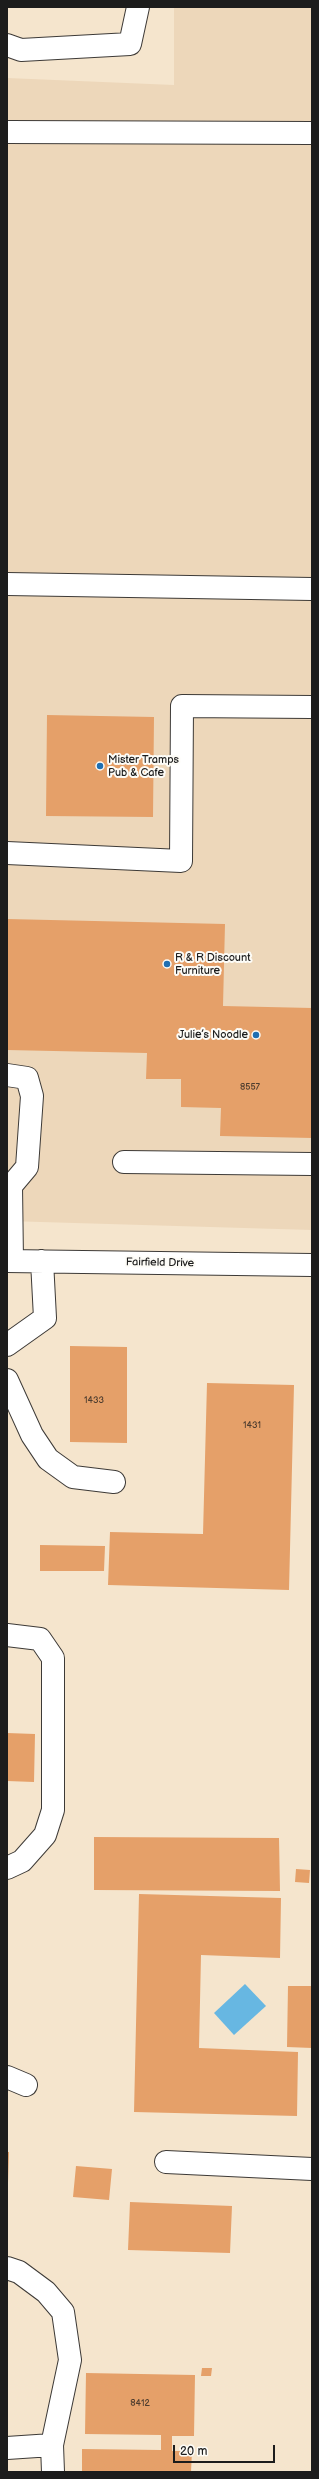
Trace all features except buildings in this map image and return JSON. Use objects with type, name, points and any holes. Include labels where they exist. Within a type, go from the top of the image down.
[{"type":"street","points":[[7,45],[21,50],[130,44],[138,7]]},
{"type":"street","points":[[7,132],[312,133]]},
{"type":"street","points":[[7,584],[312,589]]},
{"type":"street","points":[[7,854],[181,861],[182,706],[312,707]]},
{"type":"street","points":[[7,1074],[27,1078],[32,1096],[27,1168],[9,1186],[10,1261]]},
{"type":"street","points":[[124,1162],[312,1164]]},
{"type":"street","name":"Fairfield Drive","points":[[10,1261],[312,1265]]},
{"type":"street","points":[[7,1345],[46,1318],[42,1261]]},
{"type":"street","points":[[7,1380],[32,1435],[48,1459],[73,1477],[114,1482]]},
{"type":"street","points":[[7,1635],[40,1639],[53,1658],[53,1810],[44,1835],[22,1861],[7,1868]]},
{"type":"street","points":[[166,2162],[312,2169]]},
{"type":"street","points":[[7,2268],[19,2272],[46,2292],[63,2312],[70,2360],[52,2445],[53,2472]]},
{"type":"street","points":[[7,2448],[52,2445]]},
{"type":"shaded area","points":[[174,7],[312,7],[312,1230],[7,1221],[7,78],[174,85]]},
{"type":"water","points":[[245,1984],[266,2006],[234,2035],[214,2013]]},
{"type":"place","name":"Mister Tramps Pub & Cafe","points":[[100,766]]},
{"type":"place","name":"R & R Discount Furniture","points":[[167,964]]},
{"type":"place","name":"Julie’s Noodle","points":[[256,1035]]}]
